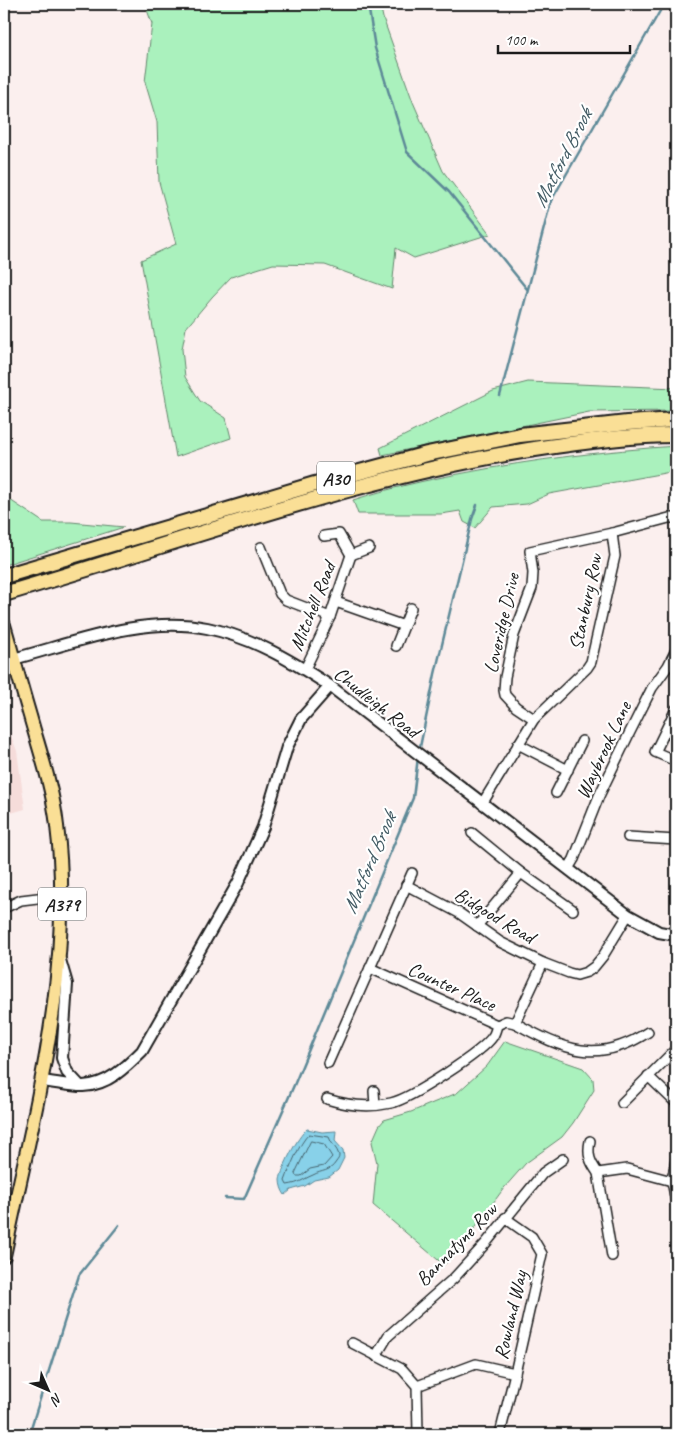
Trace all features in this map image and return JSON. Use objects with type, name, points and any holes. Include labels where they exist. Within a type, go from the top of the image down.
[{"type":"highway","name":"A30","points":[[4,576],[315,484],[427,454],[520,435],[618,424],[676,420]]},
{"type":"highway","name":"A30","points":[[4,594],[234,523],[409,474],[469,460],[582,442],[676,435]]},
{"type":"main road","name":"A379","points":[[4,1256],[41,1081],[57,983],[62,896],[57,824],[5,628]]},
{"type":"street","name":"Loveridge Drive","points":[[534,718],[516,707],[505,696],[504,690],[514,635],[532,588],[533,573],[530,552],[669,518],[676,518]]},
{"type":"street","name":"Stanbury Row","points":[[482,804],[534,718],[591,662],[614,556],[612,533]]},
{"type":"street","name":"Mitchell Road","points":[[305,669],[330,617],[351,555],[339,534],[324,536]]},
{"type":"street","points":[[261,548],[280,594],[291,602],[330,617]]},
{"type":"street","name":"Mitchell Road","points":[[351,555],[369,548]]},
{"type":"street","points":[[336,602],[404,626]]},
{"type":"street","points":[[396,646],[411,608]]},
{"type":"street","name":"Chudleigh Road","points":[[13,659],[118,631],[177,625],[206,628],[241,638],[273,651],[330,686],[628,915],[659,932],[676,936]]},
{"type":"street","name":"Waybrook Lane","points":[[568,869],[574,859],[599,796],[629,734],[652,688],[676,650]]},
{"type":"street","points":[[41,1081],[86,1086],[103,1081],[115,1076],[142,1051],[241,876],[262,827],[287,747],[301,719],[330,686]]},
{"type":"street","points":[[676,709],[655,752],[676,761]]},
{"type":"street","points":[[556,793],[582,741]]},
{"type":"street","points":[[518,744],[568,770]]},
{"type":"street","points":[[472,833],[521,873],[573,910]]},
{"type":"street","points":[[628,837],[676,840]]},
{"type":"street","points":[[328,1063],[412,873]]},
{"type":"street","points":[[477,926],[521,873]]},
{"type":"street","name":"Bidgood Road","points":[[406,885],[459,913],[500,942],[542,963],[569,973],[587,972],[594,967],[603,956],[628,915]]},
{"type":"street","points":[[4,908],[21,900],[62,896]]},
{"type":"street","points":[[59,956],[67,984],[62,1058],[66,1072],[80,1086]]},
{"type":"street","name":"Counter Place","points":[[370,968],[497,1025],[506,1021],[515,1023],[542,963]]},
{"type":"street","points":[[515,1023],[553,1041],[580,1050],[603,1051],[616,1048],[631,1043],[648,1032]]},
{"type":"street","points":[[327,1099],[342,1104],[375,1105],[394,1103],[428,1086],[490,1040],[494,1035],[497,1025]]},
{"type":"street","points":[[622,1103],[676,1048]]},
{"type":"street","points":[[648,1076],[676,1103]]},
{"type":"street","points":[[374,1091],[375,1105]]},
{"type":"street","points":[[590,1141],[588,1152],[591,1163],[598,1174],[612,1256]]},
{"type":"street","name":"Bannatyne Row","points":[[376,1356],[388,1336],[454,1278],[486,1243],[543,1173],[563,1159]]},
{"type":"street","points":[[676,1160],[672,1181],[676,1202]]},
{"type":"street","points":[[598,1174],[627,1169],[672,1181]]},
{"type":"street","name":"Rowland Way","points":[[500,1434],[542,1254],[532,1237],[505,1218]]},
{"type":"street","points":[[352,1343],[402,1369],[417,1386],[418,1434]]},
{"type":"street","points":[[417,1386],[476,1364],[515,1373]]},
{"type":"shaded area","points":[[4,718],[17,751],[25,809],[4,815]]},
{"type":"green space","points":[[145,4],[380,4],[383,18],[413,102],[443,171],[490,234],[414,258],[396,248],[392,289],[325,265],[273,264],[231,277],[186,328],[182,349],[185,377],[200,401],[226,418],[231,438],[176,457],[141,260],[176,244],[159,182],[157,122],[145,82],[152,24]]},
{"type":"green space","points":[[528,382],[676,388],[676,411],[589,412],[382,455],[380,448],[493,391]]},
{"type":"green space","points":[[676,446],[676,471],[549,494],[527,504],[493,507],[475,528],[464,522],[460,511],[441,514],[358,514],[353,500],[422,481],[517,464],[596,453]]},
{"type":"green space","points":[[4,496],[43,522],[71,522],[124,527],[4,565]]},
{"type":"green space","points":[[505,1041],[583,1068],[593,1079],[594,1090],[562,1137],[526,1163],[504,1188],[457,1252],[444,1265],[373,1205],[377,1163],[372,1142],[379,1126],[384,1120],[411,1112],[457,1093],[487,1066]]},
{"type":"water","points":[[307,1129],[322,1132],[336,1131],[335,1141],[343,1150],[344,1158],[338,1170],[329,1177],[314,1180],[305,1186],[291,1190],[285,1195],[280,1184],[281,1175],[295,1145]]},
{"type":"waterway","points":[[368,4],[375,48],[407,152],[449,192],[527,289]]},
{"type":"waterway","name":"Matford Brook","points":[[500,396],[551,201],[664,4]]},
{"type":"waterway","name":"Matford Brook","points":[[419,752],[435,674],[477,505]]},
{"type":"waterway","name":"Matford Brook","points":[[225,1198],[244,1199],[295,1083],[413,798],[418,757]]},
{"type":"waterway","name":"Matford Brook","points":[[29,1434],[79,1275],[119,1225]]}]
